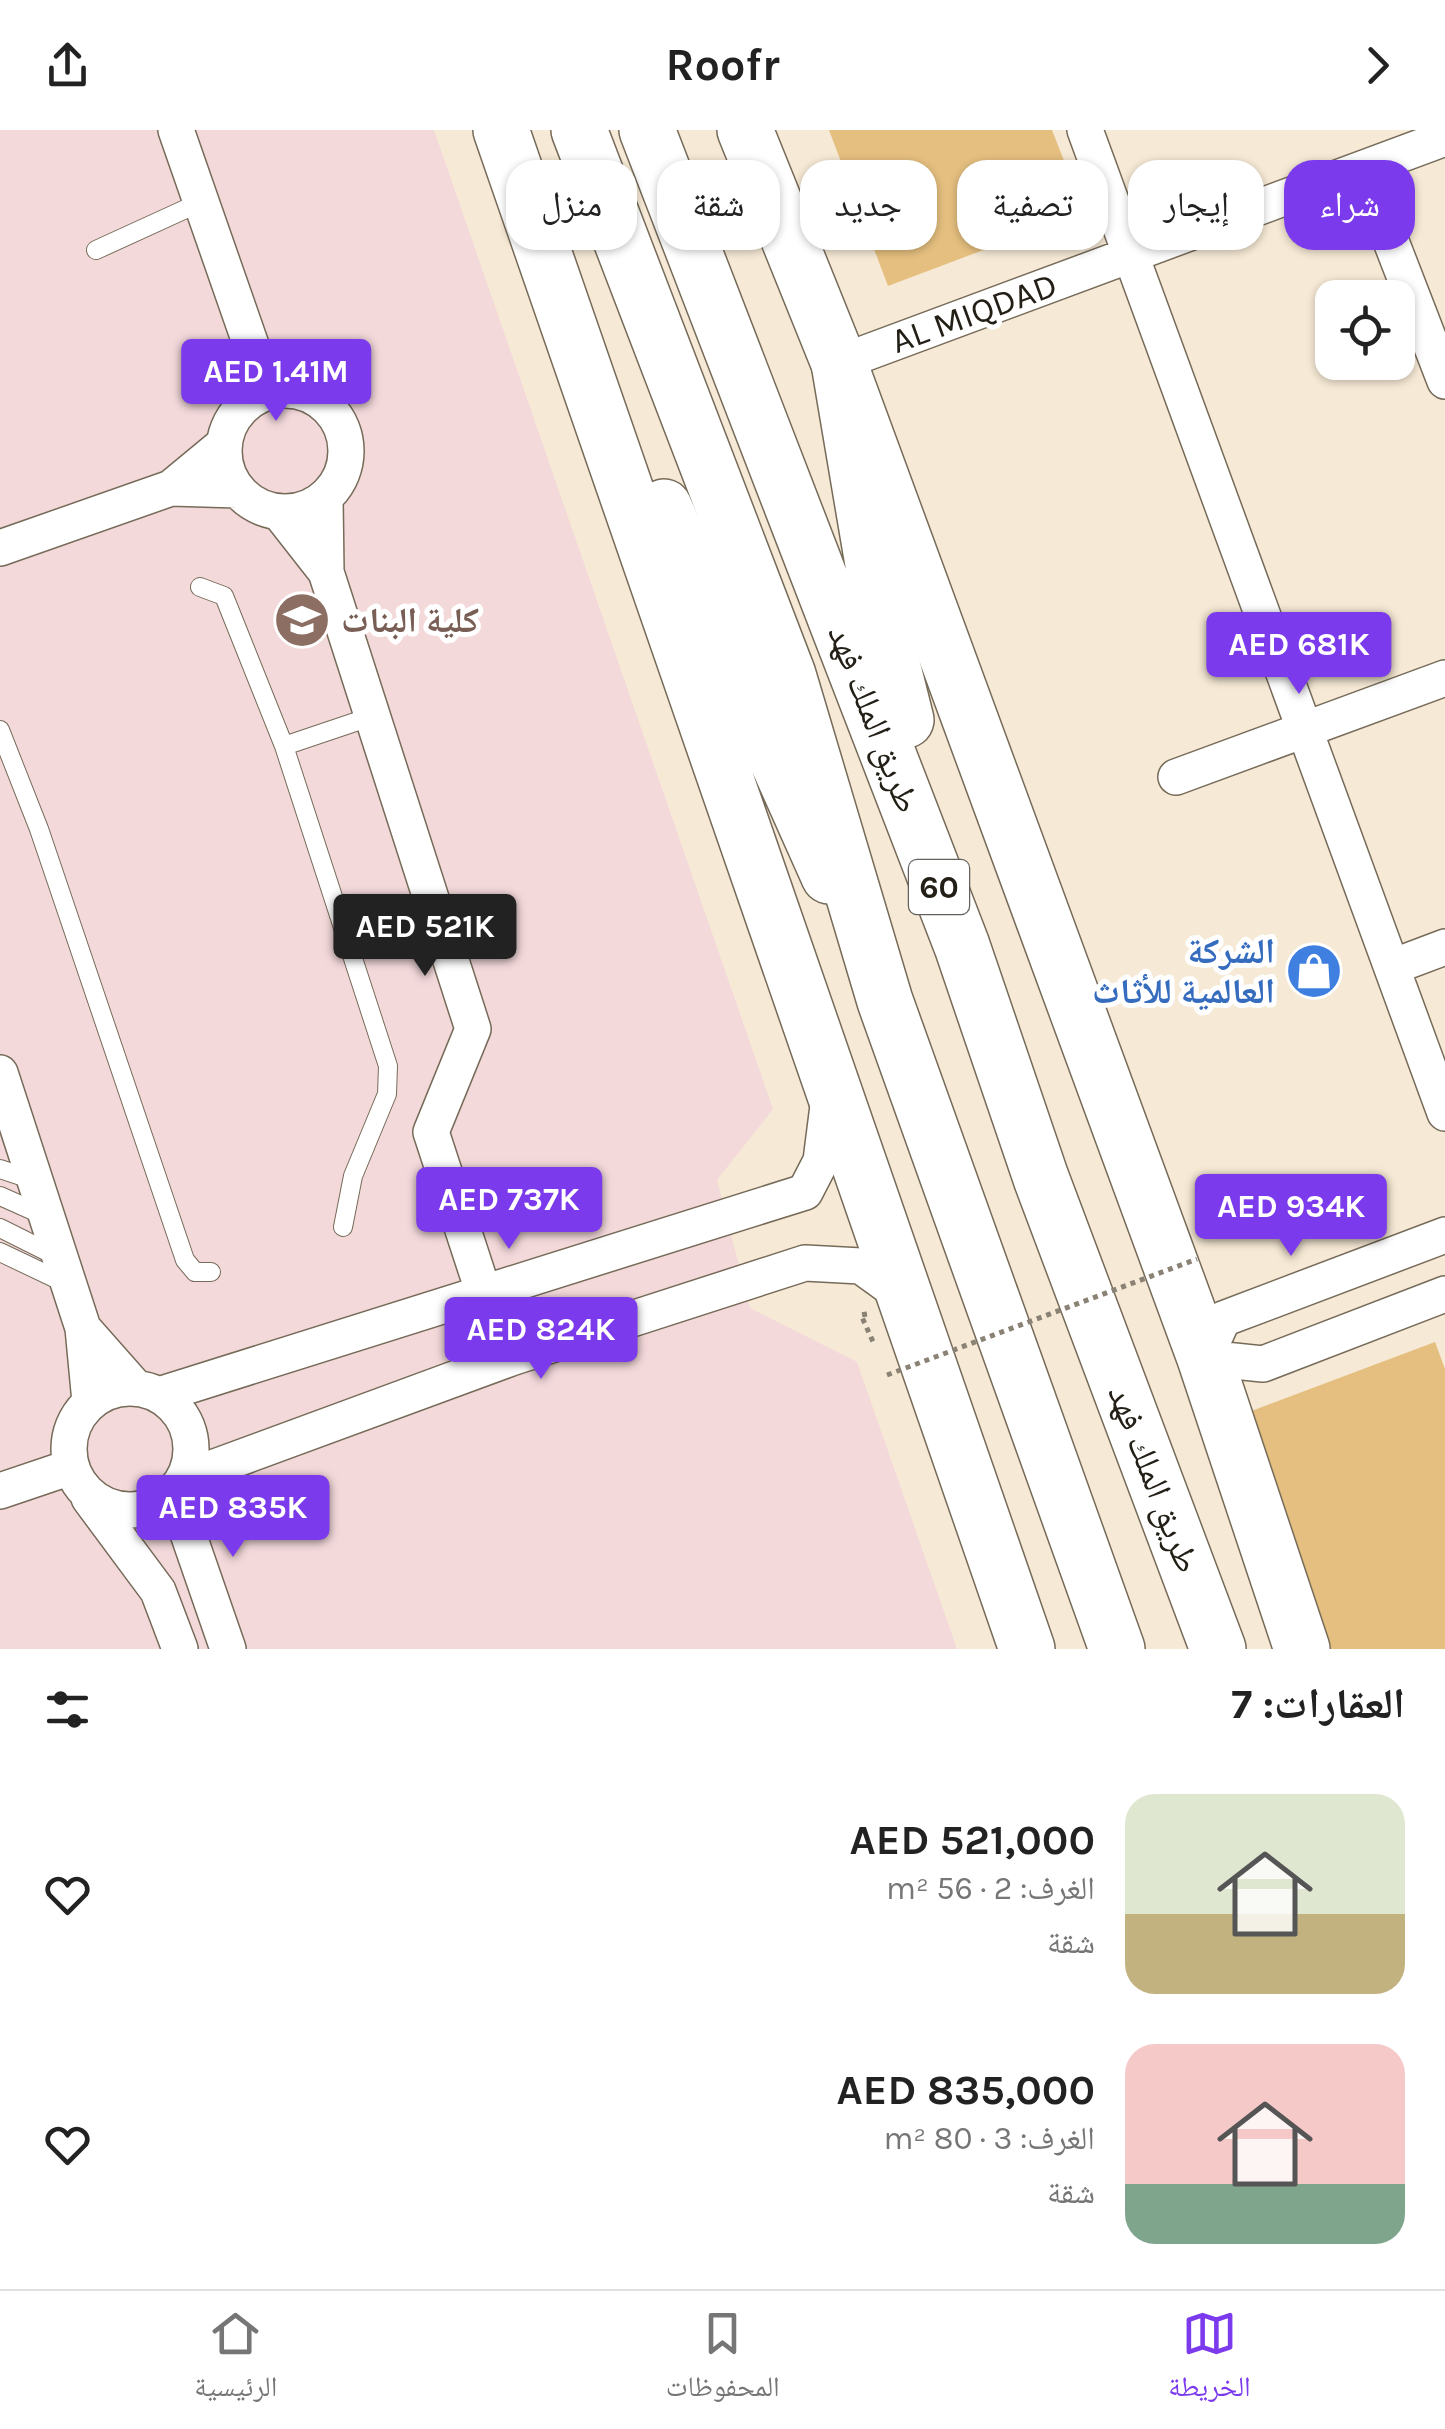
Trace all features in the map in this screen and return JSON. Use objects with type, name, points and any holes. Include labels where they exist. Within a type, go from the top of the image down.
[{"type":"main road","points":[[500,130],[511,160]]},
{"type":"main road","name":"طريق الملك فهد","points":[[579,130],[788,675],[885,1001],[1117,1649]]},
{"type":"main road","name":"طريق الملك فهد","points":[[648,130],[962,946],[1041,1178],[1218,1649]]},
{"type":"main road","points":[[746,130],[839,363],[1205,1358],[1302,1649]]},
{"type":"main road","points":[[543,250],[1027,1649]]},
{"type":"main road","points":[[547,250],[885,1001]]},
{"type":"main road","points":[[839,363],[886,636],[962,946]]},
{"type":"street","points":[[176,130],[252,348],[291,390]]},
{"type":"street","points":[[1086,130],[1445,1113]]},
{"type":"street","name":"AL MIQDAD","points":[[1385,160],[1445,138]]},
{"type":"street","name":"AL MIQDAD","points":[[839,363],[1284,198]]},
{"type":"street","points":[[1395,250],[1445,381]]},
{"type":"street","points":[[245,404],[252,348]]},
{"type":"street","points":[[291,390],[314,396],[332,411],[344,432],[347,456],[340,479],[325,498],[304,510],[280,512],[256,505],[238,490],[226,469],[223,445],[230,422],[245,404],[266,392],[291,390]]},
{"type":"street","points":[[0,548],[171,488],[223,445]]},
{"type":"street","points":[[171,488],[238,490]]},
{"type":"street","points":[[325,498],[326,572],[473,1029],[430,1132],[484,1294],[514,1357]]},
{"type":"street","points":[[280,512],[326,572]]},
{"type":"street","points":[[1176,778],[1445,678]]},
{"type":"street","points":[[1392,967],[1445,947]]},
{"type":"street","points":[[0,1073],[83,1328],[90,1402]]},
{"type":"street","points":[[180,1649],[158,1591],[77,1478],[68,1444],[75,1421],[90,1402],[112,1390],[147,1391],[484,1294],[805,1192],[821,1162],[831,1082]]},
{"type":"street","points":[[1445,1236],[1223,1319],[1205,1358],[1262,1364],[1445,1294]]},
{"type":"street","points":[[77,1478],[101,1504],[124,1510],[148,1508],[170,1496],[185,1478],[514,1357],[805,1263],[860,1266],[906,1298]]},
{"type":"street","points":[[83,1328],[147,1391],[178,1410],[189,1431],[192,1454],[185,1478],[183,1520],[228,1649]]},
{"type":"street","points":[[0,1491],[77,1478]]},
{"type":"lane","points":[[96,250],[200,202]]},
{"type":"lane","points":[[200,586],[224,596],[284,746],[388,1066],[388,1094],[354,1176],[342,1228]]},
{"type":"lane","points":[[284,746],[373,716]]},
{"type":"lane","points":[[0,730],[39,829],[185,1260],[195,1272],[212,1272]]},
{"type":"lane","points":[[346,934],[433,900]]},
{"type":"lane","points":[[0,1169],[36,1181]]},
{"type":"lane","points":[[0,1196],[47,1216]]},
{"type":"lane","points":[[0,1228],[65,1272]]},
{"type":"lane","points":[[0,1252],[65,1272]]},
{"type":"path","points":[[887,1375],[1197,1259]]},
{"type":"shaded area","name":"كلية البنات","points":[[0,130],[434,130],[773,1109],[717,1180],[750,1308],[857,1362],[957,1649],[0,1649]]},
{"type":"building","points":[[829,130],[1052,130],[1064,160],[957,160],[957,250],[983,250],[888,286],[874,250],[937,250],[937,160],[840,160]]},
{"type":"building","points":[[1435,1342],[1445,1369],[1445,1649],[1326,1649],[1238,1416]]},
{"type":"place","name":"كلية البنات","points":[[302,620]]},
{"type":"place","name":"الشركة العالمية للأثاث","points":[[1314,971]]}]
